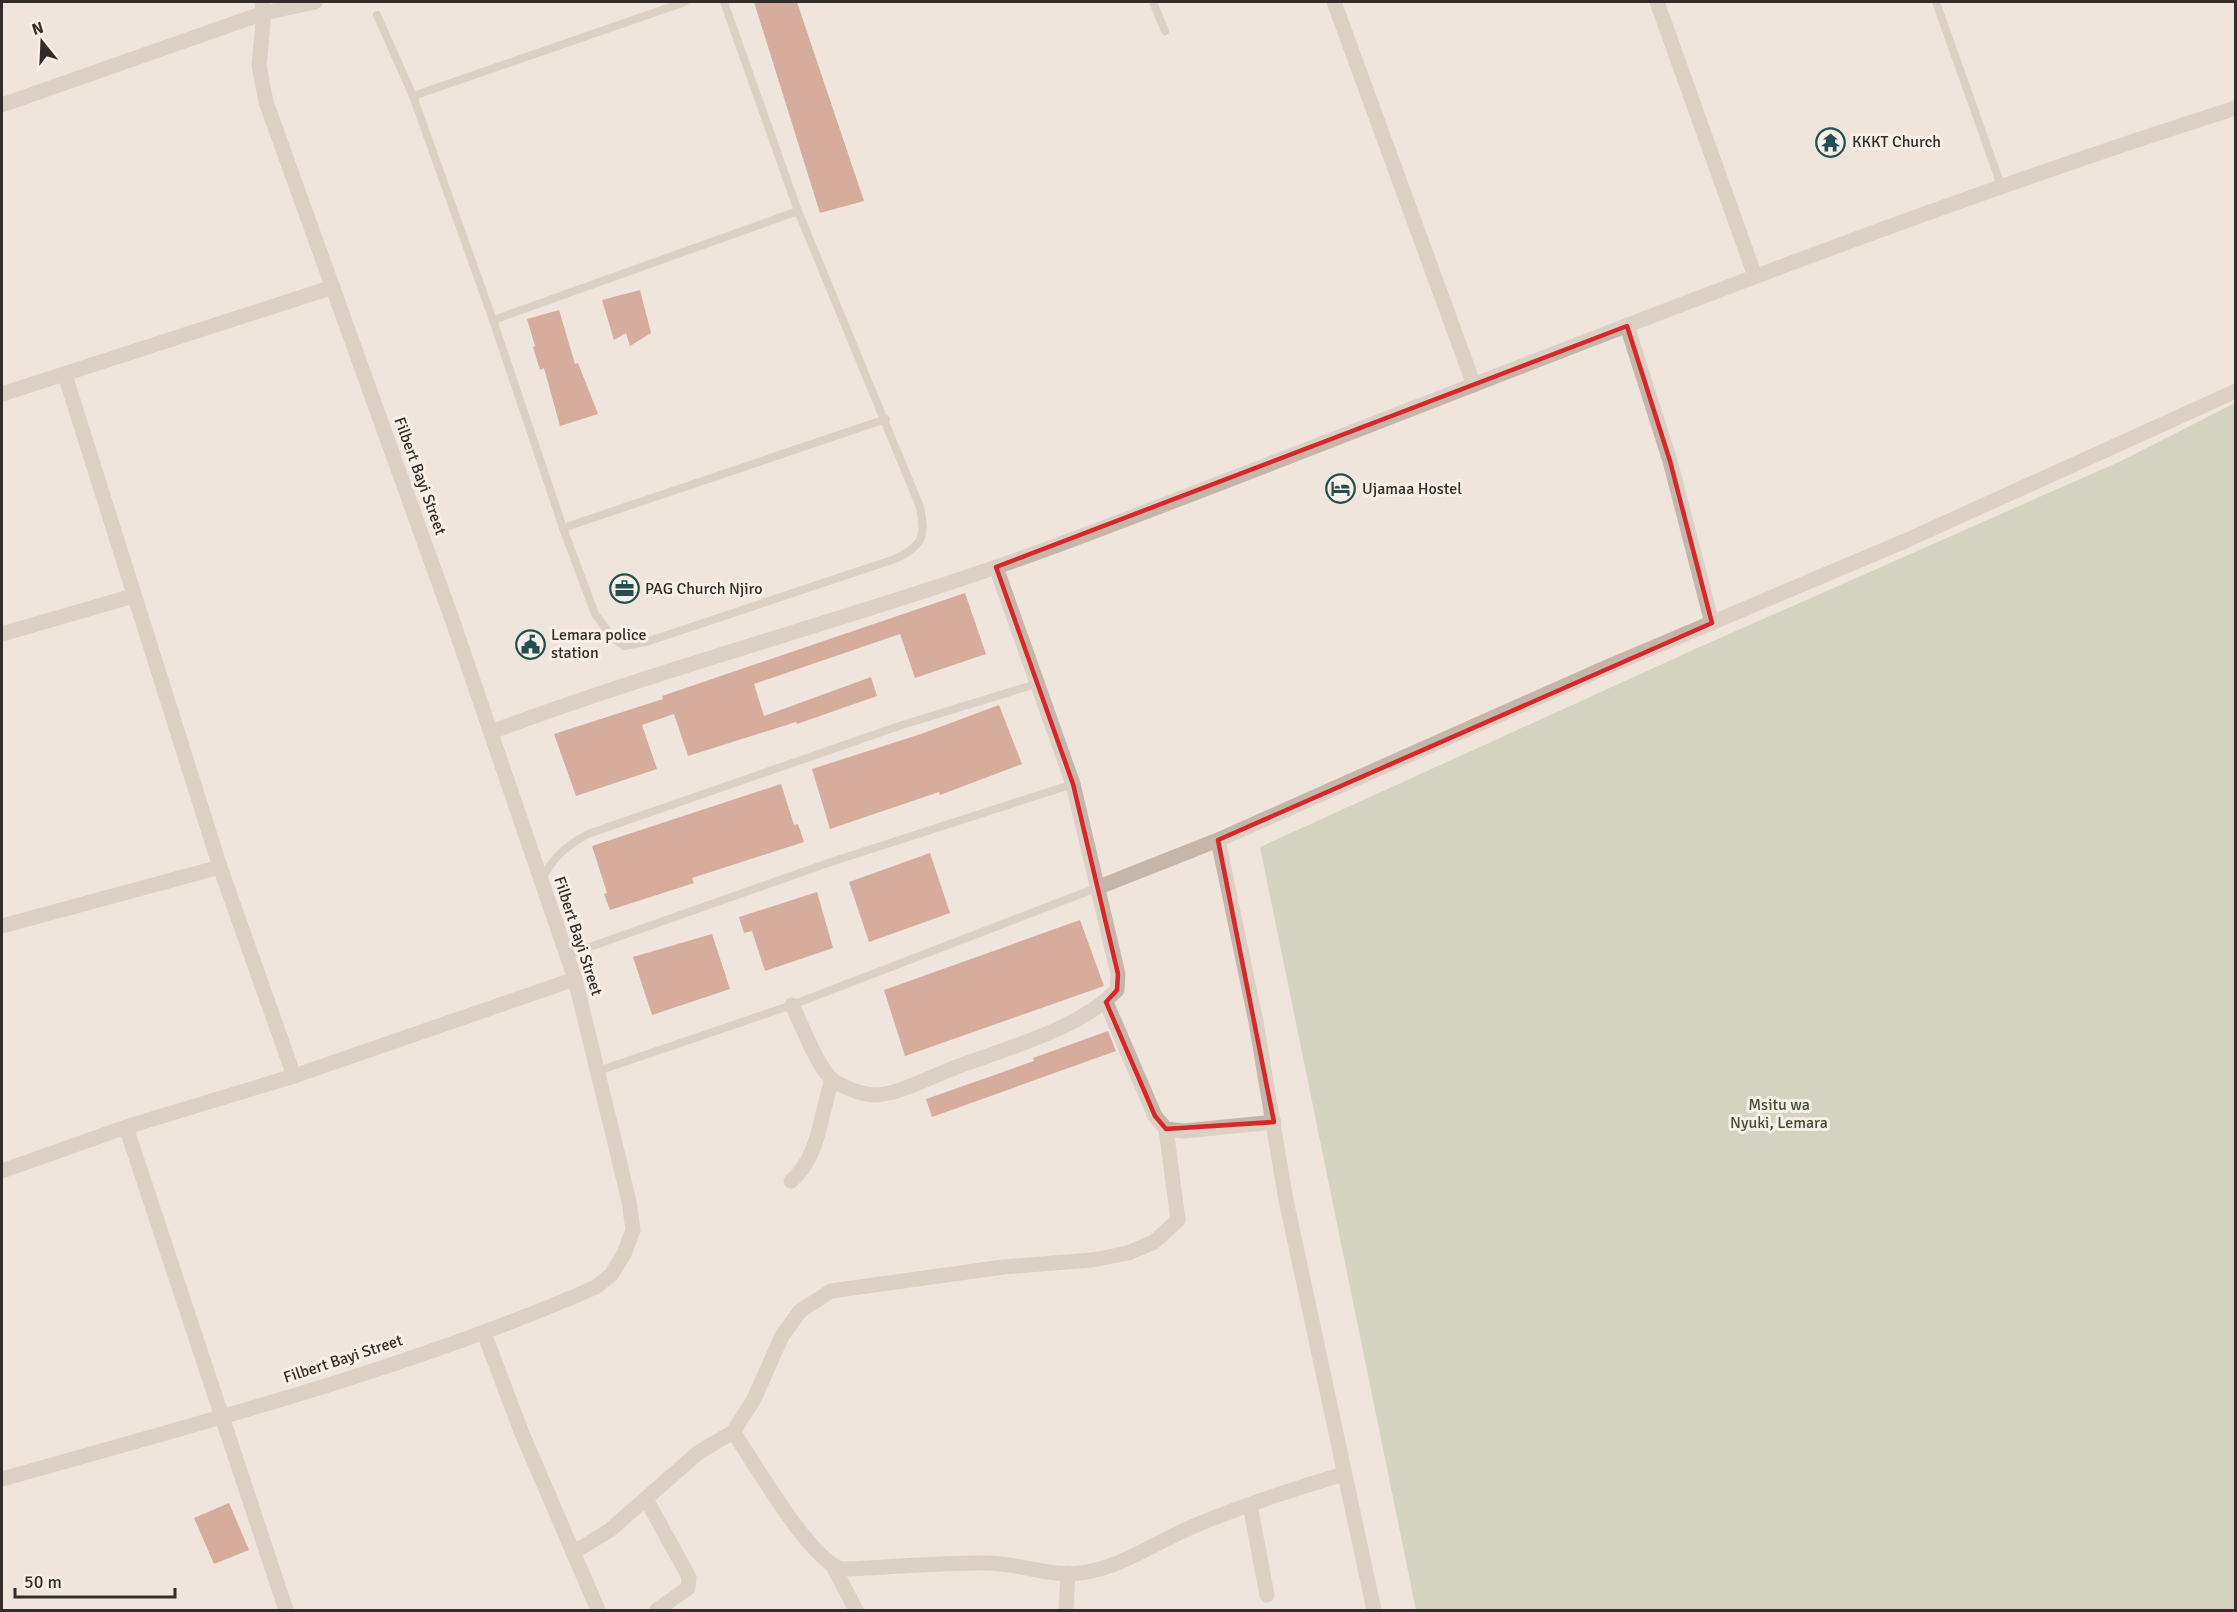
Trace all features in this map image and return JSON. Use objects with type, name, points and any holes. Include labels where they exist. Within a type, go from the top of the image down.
[{"type":"street","points":[[2,105],[263,8],[315,2]]},
{"type":"street","points":[[1334,2],[1474,385]]},
{"type":"street","points":[[1657,2],[1755,276]]},
{"type":"street","name":"Filbert Bayi Street","points":[[2,1479],[222,1416],[484,1333],[596,1287],[611,1275],[624,1254],[633,1230],[629,1200],[575,979],[491,732],[266,102],[259,64],[263,8]]},
{"type":"street","points":[[491,732],[613,688],[996,567],[1861,235],[2235,108]]},
{"type":"street","points":[[2,394],[333,287]]},
{"type":"street","points":[[1627,326],[1670,462],[1712,623]]},
{"type":"street","points":[[65,375],[220,867],[294,1076]]},
{"type":"street","points":[[1099,887],[1218,840],[1607,666],[1905,541],[2235,391]]},
{"type":"street","points":[[792,1005],[823,1068],[832,1080],[859,1092],[876,1095],[905,1087],[1070,1023],[1106,1002],[1117,990],[1118,974],[1073,784],[996,567]]},
{"type":"street","points":[[2,634],[133,596]]},
{"type":"street","points":[[1218,840],[1243,954],[1286,1200],[1374,1611]]},
{"type":"street","points":[[2,926],[220,867]]},
{"type":"street","points":[[2,1171],[126,1127],[294,1076],[575,979]]},
{"type":"street","points":[[573,1553],[610,1530],[699,1452],[733,1432],[754,1399],[782,1336],[800,1311],[831,1291],[1003,1267],[1092,1260],[1128,1253],[1154,1242],[1178,1220],[1166,1130],[1155,1116],[1106,1002]]},
{"type":"street","points":[[791,1181],[804,1170],[813,1152],[822,1109],[832,1080]]},
{"type":"street","points":[[1166,1130],[1184,1131],[1274,1122]]},
{"type":"street","points":[[126,1127],[286,1611]]},
{"type":"street","points":[[484,1333],[521,1431],[598,1611]]},
{"type":"street","points":[[733,1432],[811,1546],[833,1566],[856,1611]]},
{"type":"street","points":[[833,1566],[870,1569],[985,1562],[1015,1564],[1057,1573],[1081,1573],[1120,1562],[1194,1526],[1344,1474]]},
{"type":"street","points":[[646,1499],[689,1577],[688,1588],[657,1611]]},
{"type":"street","points":[[1250,1505],[1268,1595]]},
{"type":"street","points":[[1066,1611],[1068,1573]]},
{"type":"lane","points":[[413,96],[685,2]]},
{"type":"lane","points":[[377,15],[413,96],[493,320],[562,528],[595,614],[618,643],[632,646],[895,559],[916,548],[922,538],[923,525],[920,507],[886,419],[798,211],[724,2]]},
{"type":"lane","points":[[1153,2],[1165,31]]},
{"type":"lane","points":[[1936,2],[2002,188]]},
{"type":"lane","points":[[493,320],[798,211]]},
{"type":"lane","points":[[562,528],[886,419]]},
{"type":"lane","points":[[541,881],[548,866],[561,850],[588,834],[898,726],[1039,683]]},
{"type":"lane","points":[[567,955],[831,862],[1073,784]]},
{"type":"lane","points":[[598,1071],[792,1005],[1099,887]]},
{"type":"highlighted area","points":[[1627,326],[1670,461],[1712,623],[1218,840],[1274,1122],[1166,1129],[1155,1116],[1106,1002],[1117,990],[1118,974],[1073,784],[996,567]]},
{"type":"green space","name":"Msitu wa Nyuki, Lemara","points":[[2235,403],[2235,1610],[1416,1610],[1260,847],[1693,650],[2121,461]]},
{"type":"building","points":[[754,2],[797,2],[864,201],[820,213]]},
{"type":"building","points":[[640,290],[651,333],[630,346],[626,333],[614,340],[602,300]]},
{"type":"building","points":[[559,310],[575,364],[578,363],[598,414],[560,426],[544,368],[540,370],[527,319]]},
{"type":"building","points":[[965,593],[986,654],[915,678],[900,634],[754,684],[764,716],[871,677],[877,696],[797,724],[796,722],[688,756],[674,714],[642,725],[657,769],[576,796],[554,734],[663,699],[662,696]]},
{"type":"building","points":[[999,705],[1022,764],[940,795],[939,792],[830,829],[812,769],[921,734]]},
{"type":"building","points":[[781,784],[794,825],[798,824],[804,842],[692,878],[694,883],[610,910],[592,846]]},
{"type":"building","points":[[930,853],[950,913],[869,942],[849,882]]},
{"type":"building","points":[[817,892],[833,948],[765,971],[752,931],[744,933],[739,917]]},
{"type":"building","points":[[1080,920],[1104,986],[905,1056],[884,990]]},
{"type":"building","points":[[712,934],[730,989],[652,1015],[633,957]]},
{"type":"building","points":[[1108,1031],[1116,1051],[932,1117],[926,1099],[1034,1061],[1033,1058]]},
{"type":"building","points":[[229,1503],[249,1550],[214,1564],[194,1518]]},
{"type":"place","name":"KKKT Church","points":[[1831,142]]},
{"type":"place","name":"Ujamaa Hostel","points":[[1341,489]]},
{"type":"place","name":"PAG Church Njiro","points":[[624,589]]},
{"type":"place","name":"Lemara police station","points":[[530,644]]}]
